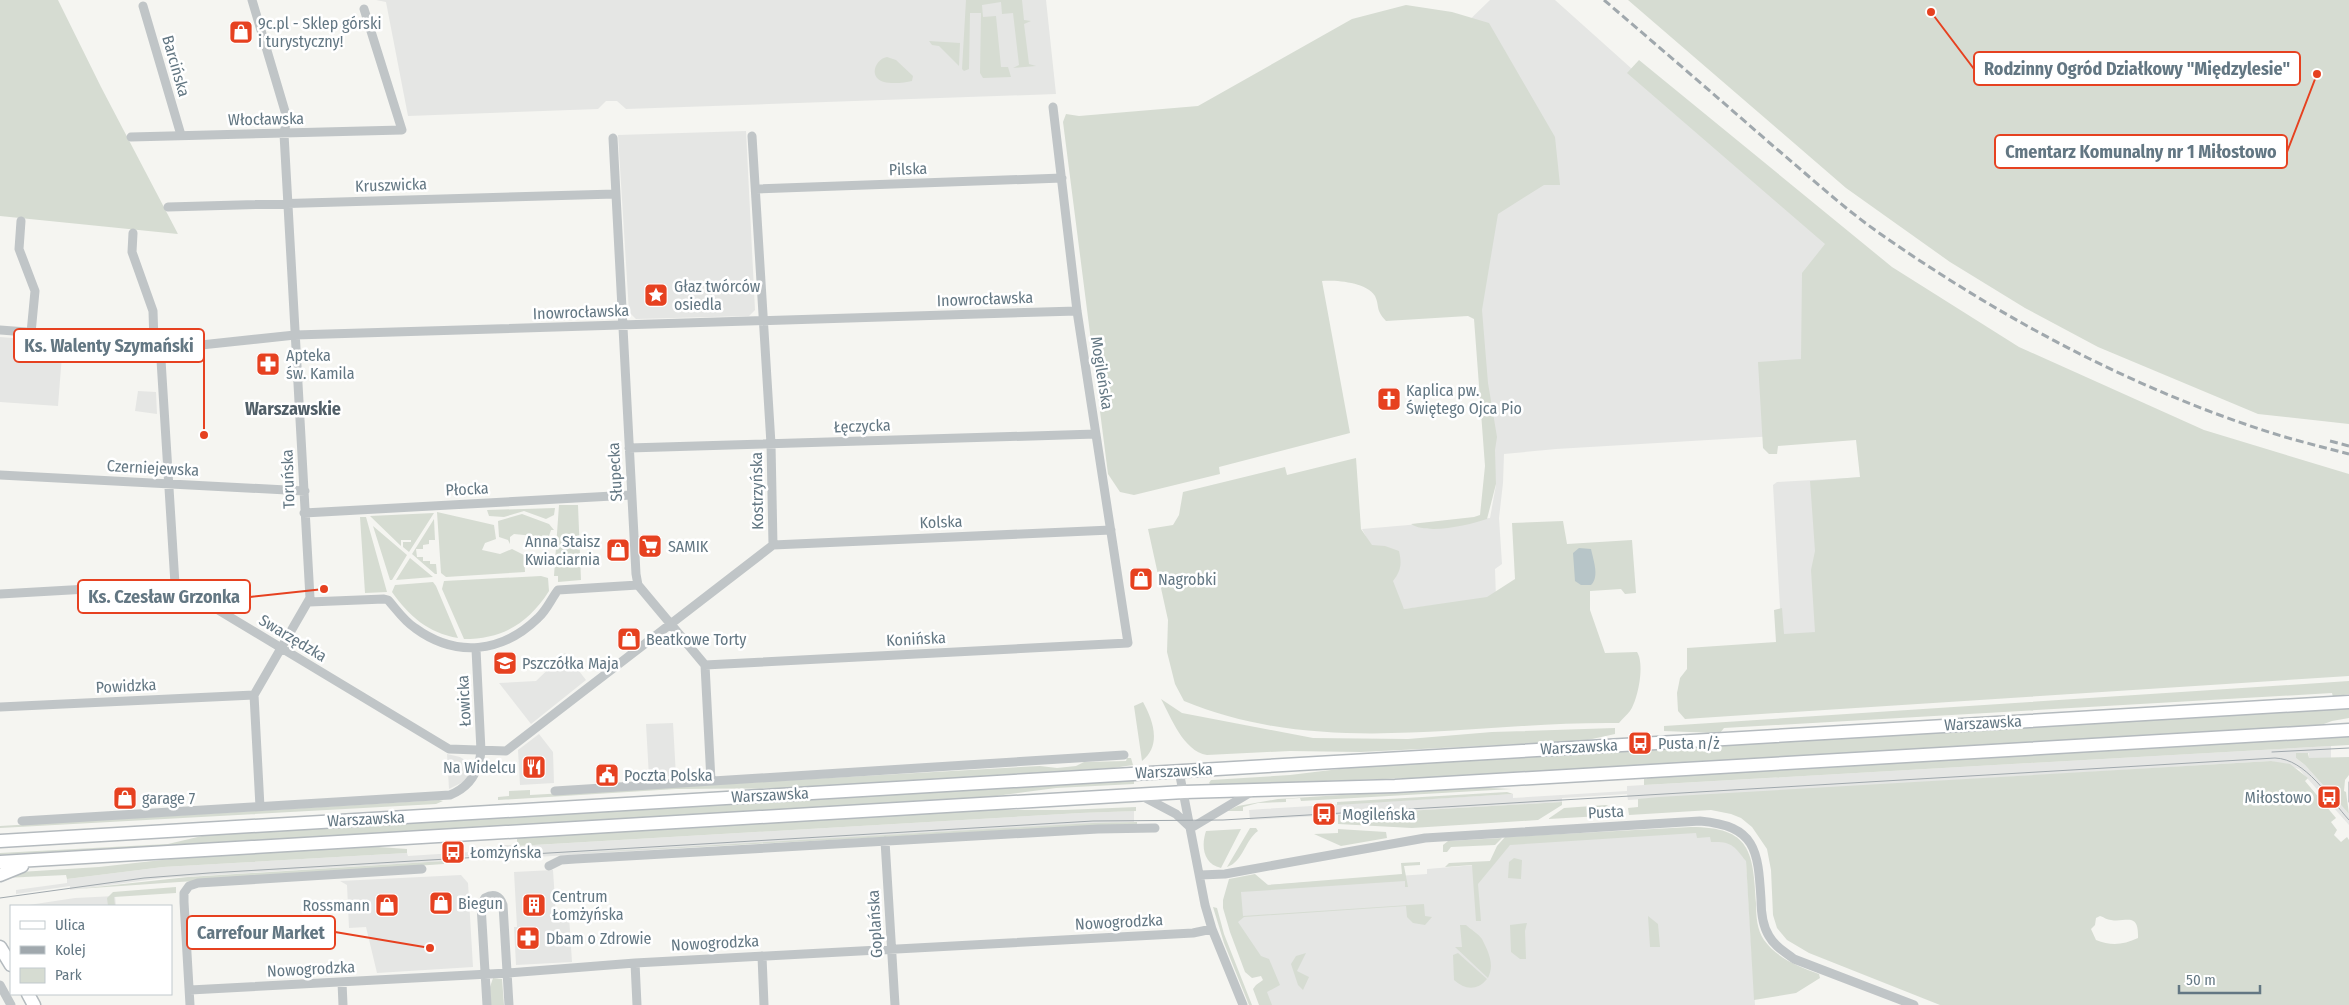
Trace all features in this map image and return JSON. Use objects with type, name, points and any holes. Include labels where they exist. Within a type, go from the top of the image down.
[{"type":"main road","name":"Warszawska","points":[[0,841],[2349,702]]},
{"type":"main road","name":"Warszawska","points":[[0,862],[1184,792],[1404,785],[2349,730]]},
{"type":"main road","points":[[0,875],[8,870],[41,860]]},
{"type":"main road","points":[[0,947],[10,963]]},
{"type":"street","name":"Toruńska","points":[[252,0],[287,118],[284,134],[305,491],[304,513],[309,602]]},
{"type":"street","name":"Barcińska","points":[[143,6],[181,135]]},
{"type":"street","name":"Włocławska","points":[[131,137],[402,130],[364,9]]},
{"type":"street","name":"Mogileńska","points":[[1052,107],[1077,311],[1128,643]]},
{"type":"street","name":"Kostrzyńska","points":[[506,751],[773,545],[771,444],[752,136]]},
{"type":"street","name":"Słupecka","points":[[613,138],[631,495],[638,585]]},
{"type":"street","name":"Pilska","points":[[756,190],[1062,178]]},
{"type":"street","name":"Kruszwicka","points":[[168,207],[615,194]]},
{"type":"street","points":[[21,221],[19,249],[35,291],[31,333]]},
{"type":"street","points":[[0,594],[175,584],[157,343],[153,311],[132,252],[133,233]]},
{"type":"street","name":"Inowrocławska","points":[[0,330],[201,345],[295,335],[1077,311]]},
{"type":"street","name":"Łęczycka","points":[[629,448],[1096,434]]},
{"type":"street","name":"Czerniejewska","points":[[0,475],[305,491]]},
{"type":"street","name":"Płocka","points":[[304,513],[631,495]]},
{"type":"street","name":"Kolska","points":[[773,545],[1112,530]]},
{"type":"street","name":"Swarzędzka","points":[[175,584],[449,749],[506,751]]},
{"type":"street","points":[[260,807],[254,695],[280,648],[309,602],[388,600],[408,622],[433,639],[476,649],[504,642],[525,630],[545,611],[558,590],[638,585],[705,665],[711,781]]},
{"type":"street","name":"Konińska","points":[[705,665],[1128,643]]},
{"type":"street","name":"Łowicka","points":[[476,649],[481,751]]},
{"type":"street","name":"Powidzka","points":[[0,708],[254,695]]},
{"type":"street","name":"Warszawska","points":[[22,821],[450,795],[468,783],[476,774],[481,751]]},
{"type":"street","name":"Warszawska","points":[[555,791],[1124,755]]},
{"type":"street","points":[[1179,771],[1205,905],[1212,929],[1243,1005]]},
{"type":"street","name":"Warszawska","points":[[1191,828],[1255,790]]},
{"type":"street","points":[[1140,795],[1176,814],[1191,828]]},
{"type":"street","name":"Pusta","points":[[1200,875],[1225,874],[1425,838],[1700,821],[1727,825],[1738,831],[1748,840],[1757,856],[1763,921],[1768,936],[1780,949],[1794,959],[1914,1005]]},
{"type":"street","points":[[1650,824],[1650,835]]},
{"type":"street","points":[[549,866],[560,860],[575,859],[1098,829],[1155,828]]},
{"type":"street","name":"Goplańska","points":[[885,841],[895,1005]]},
{"type":"street","points":[[190,1005],[184,893],[188,886],[198,883],[422,869]]},
{"type":"street","points":[[487,1005],[481,905],[485,898],[493,895],[501,899],[503,905],[509,1005]]},
{"type":"street","name":"Nowogrodzka","points":[[190,990],[508,973],[635,963],[1193,933],[1212,929]]},
{"type":"street","points":[[762,956],[764,1005]]},
{"type":"street","points":[[635,963],[637,1005]]},
{"type":"street","points":[[342,982],[342,1005]]},
{"type":"street","points":[[1,988],[11,1005]]},
{"type":"shaded area","points":[[376,0],[1046,0],[1056,94],[626,109],[617,101],[606,101],[598,109],[408,116],[386,2]]},
{"type":"shaded area","points":[[1490,0],[1555,0],[1832,248],[1824,433],[1556,449],[1504,454],[1499,518],[1502,564],[1495,569],[1496,598],[1404,609],[1362,529],[1490,518],[1496,485],[1455,34]]},
{"type":"shaded area","points":[[746,131],[755,310],[749,316],[636,319],[629,312],[618,135]]},
{"type":"shaded area","points":[[0,337],[63,342],[58,406],[0,402]]},
{"type":"shaded area","points":[[138,391],[156,392],[157,414],[135,411]]},
{"type":"shaded area","points":[[1865,477],[1875,489],[1821,640],[1782,643],[1773,485],[1777,482]]},
{"type":"shaded area","points":[[1579,548],[1591,549],[1595,577],[1591,585],[1581,585],[1575,581],[1573,553]]},
{"type":"shaded area","points":[[565,653],[586,680],[531,724],[499,683],[536,681]]},
{"type":"shaded area","points":[[673,723],[676,776],[649,777],[646,724]]},
{"type":"shaded area","points":[[539,734],[553,752],[554,783],[520,785],[518,750]]},
{"type":"shaded area","points":[[2331,746],[2331,758],[2309,758],[2309,753],[2296,758],[2305,765],[2349,814],[2349,825],[2299,769],[2271,761],[1628,800],[1627,794],[1562,798],[1562,802],[1250,820],[1249,810],[1513,794],[1513,798],[1627,791],[1627,786]]},
{"type":"shaded area","points":[[447,754],[460,757],[468,762],[469,777],[449,789]]},
{"type":"shaded area","points":[[1134,811],[1134,822],[502,859],[502,854],[444,858],[444,861],[164,878],[70,890],[70,886],[16,894],[16,890],[67,883],[67,879],[163,867],[407,853],[408,856],[501,850],[501,845],[518,846]]},
{"type":"shaded area","points":[[1699,832],[1733,843],[1746,860],[1755,1005],[1270,1005],[1263,989],[1273,985],[1227,908],[1237,890],[1265,885],[1427,874],[1427,869],[1488,864],[1502,844]]},
{"type":"shaded area","points":[[553,870],[556,916],[569,916],[572,962],[516,965],[514,927],[517,927],[514,872]]},
{"type":"shaded area","points":[[461,875],[468,883],[473,967],[377,973],[366,927],[349,928],[347,885],[340,881]]},
{"type":"shaded area","points":[[115,896],[116,905],[29,905],[75,898]]},
{"type":"green space","points":[[0,0],[58,0],[178,234],[0,216]]},
{"type":"green space","points":[[966,0],[1022,0],[1024,20],[1031,21],[1024,24],[1029,64],[1036,66],[1013,68],[1019,65],[1013,13],[1002,14],[1001,2],[982,5],[983,17],[996,16],[1001,67],[1008,67],[1011,77],[983,78],[980,73],[981,13],[970,13],[969,69],[964,71],[962,69]]},
{"type":"green space","points":[[1628,0],[2349,0],[2349,424],[2258,414],[2098,347],[2025,308],[1950,262],[1846,188]]},
{"type":"green space","points":[[1406,5],[1452,12],[1489,23],[1555,137],[1560,185],[1544,185],[1498,214],[1482,310],[1488,383],[1497,437],[1495,450],[1496,484],[1487,519],[1438,529],[1428,529],[1411,524],[1480,515],[1485,466],[1474,319],[1468,316],[1386,321],[1379,311],[1375,296],[1371,291],[1358,285],[1335,281],[1322,281],[1350,433],[1219,467],[1220,474],[1134,495],[1120,492],[1108,474],[1063,122],[1066,114],[1079,116],[1198,106],[1352,19]]},
{"type":"green space","points":[[929,41],[960,43],[959,66],[939,46],[932,45]]},
{"type":"green space","points":[[887,57],[896,60],[913,76],[912,81],[890,83],[879,80],[876,77],[875,69],[879,61]]},
{"type":"green space","points":[[1639,60],[1892,267],[2019,347],[2204,430],[2349,474],[2349,676],[1685,719],[1678,711],[1677,693],[1680,678],[1687,669],[1687,648],[1776,642],[1774,610],[1782,608],[1784,634],[1815,632],[1811,570],[1815,551],[1810,481],[1860,477],[1856,440],[1778,446],[1777,454],[1769,454],[1763,448],[1758,362],[1801,359],[1802,273],[1825,244],[1627,73]]},
{"type":"green space","points":[[1356,458],[1361,529],[1372,545],[1385,546],[1399,551],[1400,567],[1393,581],[1404,609],[1487,597],[1515,579],[1512,523],[1563,521],[1567,544],[1632,540],[1636,593],[1625,594],[1621,589],[1590,591],[1590,610],[1605,653],[1637,652],[1639,658],[1640,682],[1636,699],[1630,711],[1619,723],[1399,733],[1345,733],[1290,729],[1237,719],[1184,701],[1175,684],[1167,652],[1168,620],[1148,529],[1173,525],[1179,515],[1183,492],[1285,467],[1287,475]]},
{"type":"green space","points":[[559,505],[578,505],[581,580],[558,582],[558,576],[554,576]]},
{"type":"green space","points":[[555,508],[554,515],[546,519],[524,511],[504,517],[489,516],[487,510]]},
{"type":"green space","points":[[437,512],[494,525],[496,539],[485,543],[482,550],[500,554],[512,549],[524,555],[525,572],[446,577],[441,573]]},
{"type":"green space","points":[[434,513],[409,552],[403,547],[403,542],[411,542],[411,540],[401,540],[401,546],[370,516]]},
{"type":"green space","points":[[522,514],[549,524],[554,530],[551,530],[549,536],[544,537],[514,534],[510,537],[510,544],[508,540],[499,537],[498,521]]},
{"type":"green space","points":[[360,517],[366,517],[387,592],[365,593]]},
{"type":"green space","points":[[434,519],[435,540],[429,540],[429,544],[423,545],[423,549],[416,549],[417,557],[423,557],[423,561],[430,561],[430,564],[436,564],[437,574],[412,554]]},
{"type":"green space","points":[[373,526],[407,555],[392,580],[390,580]]},
{"type":"green space","points":[[410,558],[433,577],[396,580]]},
{"type":"green space","points":[[541,576],[548,578],[549,591],[541,603],[523,621],[502,633],[478,638],[464,639],[442,589],[444,581]]},
{"type":"green space","points":[[433,582],[458,638],[447,636],[428,628],[405,609],[392,592],[395,585]]},
{"type":"green space","points":[[2349,681],[2349,694],[2333,697],[2332,693],[1724,728],[1720,733],[1664,731],[1664,726]]},
{"type":"green space","points":[[1161,699],[1182,713],[1313,738],[1408,739],[1492,732],[1615,728],[1615,734],[1583,741],[1361,752],[1290,751],[1207,755],[1191,747],[1185,740]]},
{"type":"green space","points":[[1143,702],[1150,717],[1154,740],[1148,755],[1142,761],[1134,706]]},
{"type":"green space","points":[[2349,708],[2349,718],[2321,725],[1438,777],[1211,785],[1209,783],[1211,780],[1290,775],[1364,766]]},
{"type":"green space","points":[[2349,736],[2349,745],[1644,785],[1644,779],[1647,779],[1647,777]]},
{"type":"green space","points":[[2296,753],[2308,753],[2309,758],[2349,757],[2349,775],[2345,780],[2344,791],[2346,792],[2349,814],[2305,765],[2296,758]]},
{"type":"green space","points":[[1127,758],[1131,758],[1133,765],[1113,768],[788,788],[676,789],[498,800],[498,797],[509,796],[509,791],[530,790],[530,795],[1040,766],[1057,768],[1076,766],[1084,762],[1126,761]]},
{"type":"green space","points":[[2271,761],[2290,764],[2308,778],[2305,781],[2336,818],[2331,822],[2337,830],[2334,835],[2341,842],[2347,837],[2349,840],[2349,1005],[1940,1005],[1809,953],[1787,940],[1777,928],[1773,915],[1771,870],[1767,849],[1752,827],[1741,818],[1711,810],[1629,815],[1628,808],[1638,807],[1638,799]],"holes":[[[2100,916],[2116,921],[2134,921],[2138,930],[2138,938],[2117,944],[2096,940],[2091,929],[2095,925],[2096,918]]]},
{"type":"green space","points":[[1134,779],[1134,784],[1056,788],[981,798],[0,855],[0,853],[168,844],[202,836],[233,832]]},
{"type":"green space","points":[[1469,787],[1512,789],[1301,801],[1300,798],[1286,799],[1286,802],[1258,803],[1243,807],[1243,811],[1227,811],[1238,806],[1278,799]]},
{"type":"green space","points":[[1507,792],[1513,794],[1337,805],[1337,802]]},
{"type":"green space","points":[[443,801],[436,804],[0,828],[0,826]]},
{"type":"green space","points":[[1562,802],[1562,805],[1538,820],[1412,828],[1338,824],[1338,815]]},
{"type":"green space","points":[[1606,805],[1618,810],[1619,815],[1548,819],[1564,808]]},
{"type":"green space","points":[[1136,807],[1136,811],[517,846],[517,839],[501,838],[979,810],[1064,810]]},
{"type":"green space","points":[[1137,822],[1137,824],[544,855],[1093,823]]},
{"type":"green space","points":[[1691,827],[1711,828],[1726,832],[1737,838],[1745,846],[1753,870],[1758,927],[1764,940],[1782,957],[1819,974],[1820,978],[1796,993],[1754,1000],[1746,861],[1732,846],[1724,842],[1711,842],[1710,837],[1697,838],[1696,833],[1510,845],[1478,884],[1481,921],[1476,921],[1472,865],[1445,867],[1449,863],[1490,861],[1497,846],[1505,837]]},
{"type":"green space","points":[[1250,828],[1256,828],[1258,831],[1237,861],[1227,867]]},
{"type":"green space","points":[[1241,829],[1221,868],[1210,863],[1204,848],[1206,831]]},
{"type":"green space","points":[[1338,829],[1386,832],[1387,838],[1341,846],[1314,834],[1338,833]]},
{"type":"green space","points":[[1502,838],[1495,845],[1451,847],[1447,852],[1443,852],[1443,845],[1448,841]]},
{"type":"green space","points":[[365,846],[407,849],[407,853],[163,867],[67,879],[66,875],[3,878],[20,872],[99,867],[198,856]]},
{"type":"green space","points":[[1514,858],[1522,860],[1521,879],[1508,878],[1509,862]]},
{"type":"green space","points":[[444,861],[444,864],[77,889],[188,877]]},
{"type":"green space","points":[[1420,862],[1420,865],[1404,866],[1408,887],[1405,887],[1405,881],[1241,892],[1243,916],[1424,904],[1425,916],[1432,917],[1425,925],[1413,923],[1407,917],[1406,906],[1244,917],[1238,922],[1261,956],[1269,959],[1280,985],[1267,992],[1272,1005],[1259,1005],[1253,989],[1263,980],[1261,976],[1252,978],[1245,972],[1223,908],[1223,900],[1229,879],[1255,874],[1268,885],[1402,874],[1401,863]]},
{"type":"green space","points":[[176,887],[176,893],[114,897],[115,905],[108,905],[107,898],[113,892]]},
{"type":"green space","points":[[1213,907],[1217,908],[1224,934],[1252,1005],[1249,1005],[1224,943]]},
{"type":"green space","points":[[1648,916],[1658,924],[1660,947],[1650,947]]},
{"type":"green space","points":[[1527,923],[1525,931],[1526,959],[1520,959],[1511,952],[1510,925]]},
{"type":"green space","points":[[1460,925],[1466,925],[1482,939],[1491,963],[1488,978],[1455,947],[1462,947]]},
{"type":"green space","points":[[1306,953],[1297,971],[1309,977],[1303,990],[1298,985],[1291,964],[1296,956]]},
{"type":"green space","points":[[1458,953],[1487,979],[1479,986],[1471,988],[1462,986],[1454,980],[1453,955]]},
{"type":"green space","points":[[493,978],[502,979],[504,1005],[490,1005],[490,987]]},
{"type":"tram line","points":[[2272,752],[2349,748]]},
{"type":"tram line","points":[[0,898],[144,878],[209,873],[1093,821],[1223,820],[2275,758],[2286,760],[2307,772],[2349,820]]},
{"type":"tram line","points":[[2349,782],[2349,802]]},
{"type":"railway","points":[[1604,0],[1853,214],[1927,266],[1974,295],[2070,349],[2169,395],[2272,433],[2349,454]]},
{"type":"railway","points":[[2330,441],[2349,446]]},
{"type":"place","name":"Rodzinny Ogród Działkowy \"Międzylesie\"","points":[[1931,12]]},
{"type":"place","name":"9c.pl - Sklep górski i turystyczny!","points":[[241,32]]},
{"type":"place","name":"Cmentarz Komunalny nr 1 Miłostowo","points":[[2317,74]]},
{"type":"place","name":"Głaz twórców osiedla","points":[[656,295]]},
{"type":"place","name":"Apteka św. Kamila","points":[[268,364]]},
{"type":"place","name":"Kaplica pw. Świętego Ojca Pio","points":[[1389,399]]},
{"type":"place","name":"Ks. Walenty Szymański","points":[[204,435]]},
{"type":"place","name":"SAMIK","points":[[650,546]]},
{"type":"place","name":"Anna Staisz Kwiaciarnia","points":[[618,550]]},
{"type":"place","name":"Nagrobki","points":[[1141,579]]},
{"type":"place","name":"Ks. Czesław Grzonka","points":[[324,589]]},
{"type":"place","name":"Beatkowe Torty","points":[[629,639]]},
{"type":"place","name":"Pszczółka Maja","points":[[505,663]]},
{"type":"place","name":"Pusta n/ż","points":[[1640,743]]},
{"type":"place","name":"Na Widelcu","points":[[534,767]]},
{"type":"place","name":"Poczta Polska","points":[[607,775]]},
{"type":"place","name":"Miłostowo","points":[[2329,797]]},
{"type":"place","name":"garage 7","points":[[125,798]]},
{"type":"place","name":"Mogileńska","points":[[1324,814]]},
{"type":"place","name":"Łomżyńska","points":[[453,852]]},
{"type":"place","name":"Biegun","points":[[441,903]]},
{"type":"place","name":"Rossmann","points":[[387,905]]},
{"type":"place","name":"Centrum Łomżyńska","points":[[534,905]]},
{"type":"place","name":"Dbam o Zdrowie","points":[[528,938]]},
{"type":"place","name":"Carrefour Market","points":[[430,948]]},
{"type":"district","name":"Warszawskie","points":[[293,409]]}]
